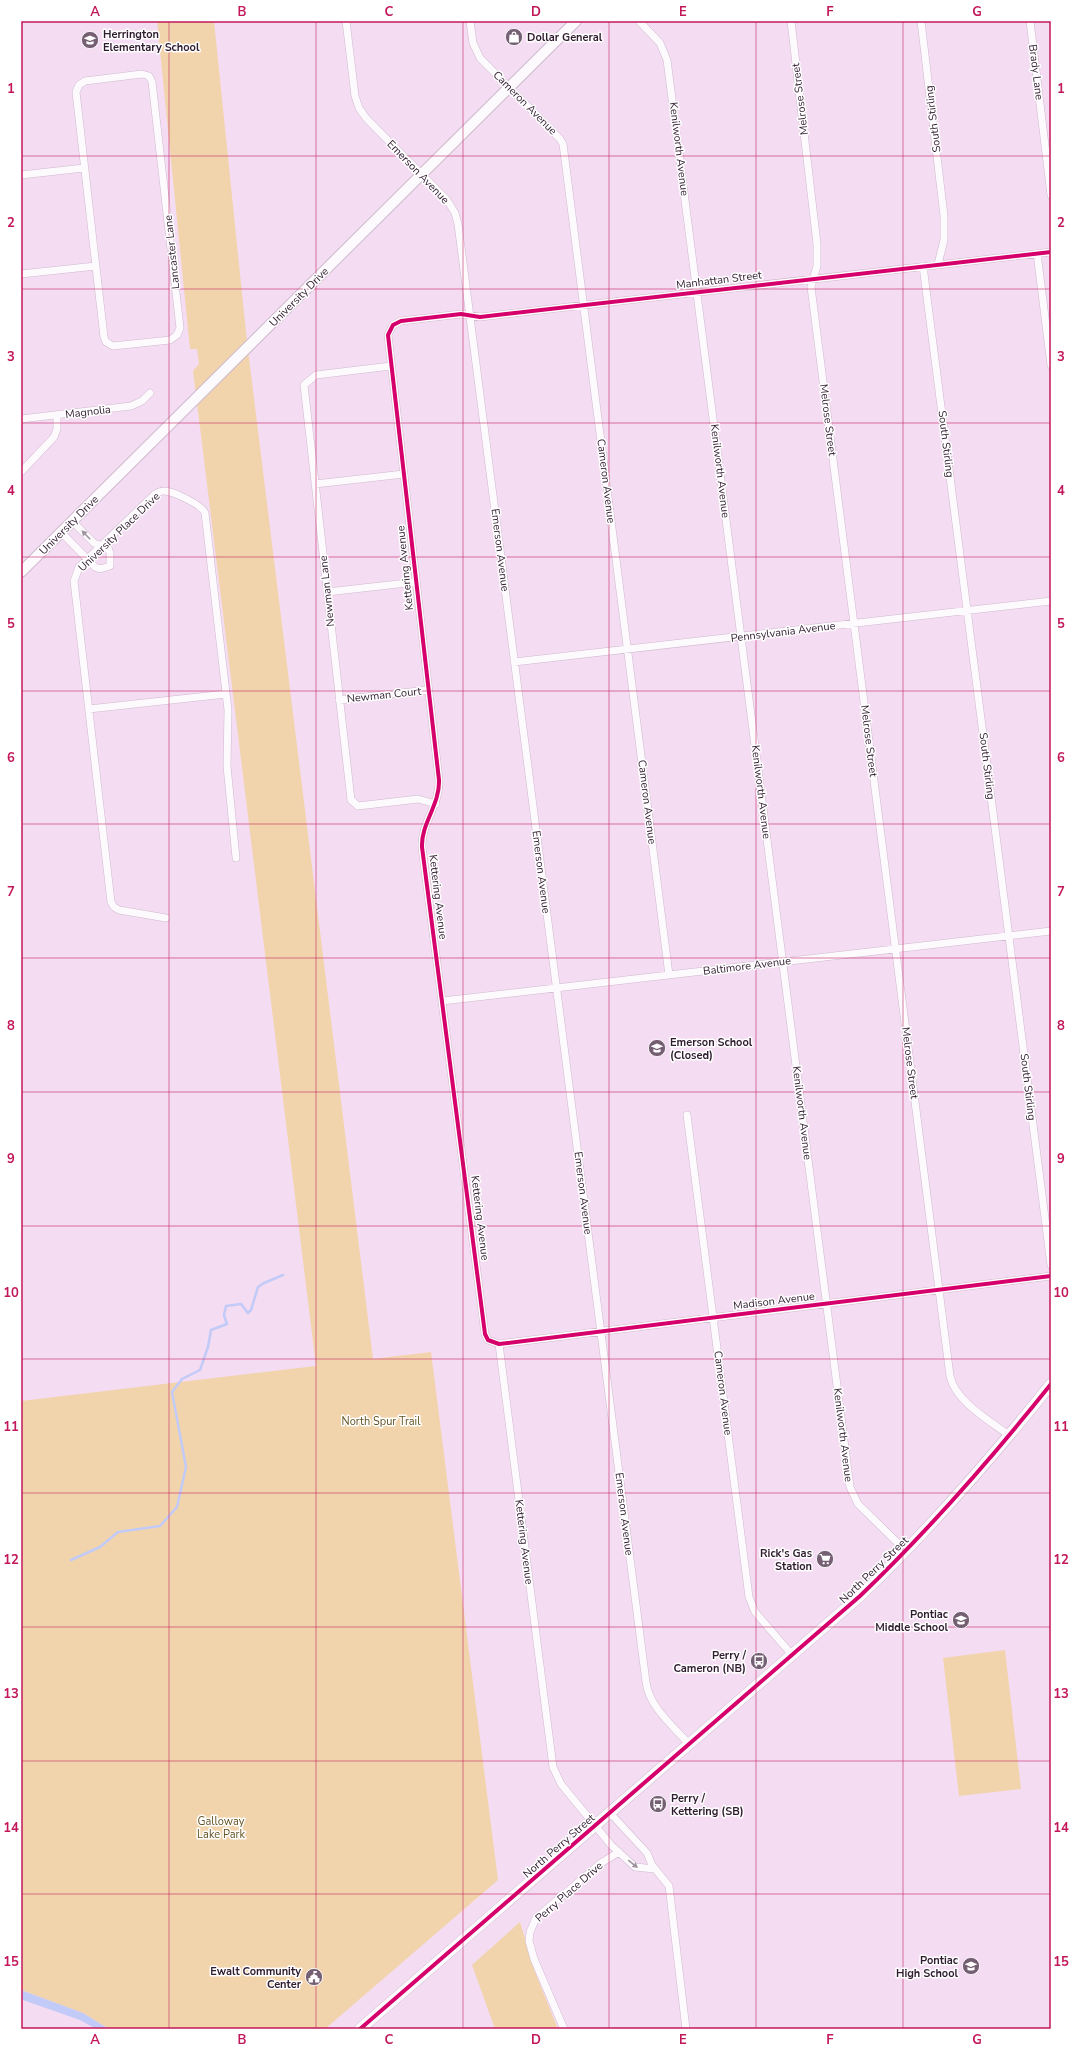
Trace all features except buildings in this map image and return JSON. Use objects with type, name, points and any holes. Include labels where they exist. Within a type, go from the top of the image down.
[{"type":"main road","name":"University Drive","points":[[21,572],[576,21]]},
{"type":"main road","name":"North Perry Street","points":[[360,2029],[611,1814],[860,1596],[906,1551],[973,1479],[1010,1436],[1051,1384]]},
{"type":"street","name":"Emerson Avenue","points":[[346,21],[355,96],[359,108],[366,118],[447,200],[456,216],[646,1685],[649,1694],[656,1705],[690,1745]]},
{"type":"street","name":"Cameron Avenue","points":[[470,21],[472,38],[477,52],[485,63],[560,139],[563,144],[669,975]]},
{"type":"street","name":"Kenilworth Avenue","points":[[639,21],[660,43],[667,56],[851,1492],[858,1504],[906,1551]]},
{"type":"street","name":"Melrose Street","points":[[791,21],[816,236],[817,266],[811,287],[939,1289],[953,1387],[961,1398],[1010,1436]]},
{"type":"street","name":"South Stirling","points":[[921,21],[944,216],[944,235],[938,264]]},
{"type":"street","name":"Brady Lane","points":[[1030,21],[1051,195]]},
{"type":"street","name":"Lancaster Lane","points":[[142,74],[147,75],[152,81],[154,95],[180,328],[177,335],[170,340],[115,346],[108,344],[104,337],[84,168],[76,94],[79,85],[88,80],[142,74]]},
{"type":"street","points":[[21,175],[84,168]]},
{"type":"street","name":"Manhattan Street","points":[[391,327],[401,321],[461,314],[480,317],[1051,252]]},
{"type":"street","points":[[1037,253],[1051,365]]},
{"type":"street","points":[[21,274],[96,266]]},
{"type":"street","name":"South Stirling","points":[[923,266],[1051,1265]]},
{"type":"street","name":"Kettering Avenue","points":[[391,327],[388,337],[391,366],[439,780],[436,804],[425,827],[422,842],[486,1334],[490,1341],[498,1344],[553,1764],[561,1784],[597,1826]]},
{"type":"street","name":"Newman Lane","points":[[391,366],[316,375],[304,384],[351,798],[353,803],[360,806],[418,799],[436,804]]},
{"type":"street","name":"Magnolia","points":[[21,419],[131,406],[142,401],[150,393]]},
{"type":"street","points":[[21,472],[54,437],[57,429],[57,415]]},
{"type":"street","points":[[315,484],[404,474]]},
{"type":"street","name":"University Place Drive","points":[[166,918],[119,910],[113,905],[74,581],[77,571],[88,559],[160,491],[167,491],[202,508],[206,516],[226,694],[228,726],[227,766],[236,858]]},
{"type":"street","points":[[62,532],[98,568],[110,566],[110,551],[94,543],[72,521]]},
{"type":"street","points":[[327,592],[416,582]]},
{"type":"street","name":"Pennsylvania Avenue","points":[[514,662],[1051,601]]},
{"type":"street","name":"Newman Court","points":[[340,700],[428,690]]},
{"type":"street","points":[[89,709],[226,694]]},
{"type":"street","name":"Baltimore Avenue","points":[[442,1001],[1051,931]]},
{"type":"street","name":"Cameron Avenue","points":[[687,1115],[749,1598],[755,1612],[793,1656]]},
{"type":"street","name":"Madison Avenue","points":[[498,1344],[1051,1276]]},
{"type":"street","points":[[611,1814],[647,1853],[655,1870],[666,1880],[670,1888],[686,2029]]},
{"type":"street","points":[[597,1826],[619,1852],[638,1868],[655,1870]]},
{"type":"street","name":"Perry Place Drive","points":[[564,2029],[534,1959],[529,1941],[530,1932],[536,1918],[601,1863],[619,1852]]},
{"type":"green space","name":"Galloway Lake Park","points":[[157,21],[214,21],[247,342],[373,1359],[431,1352],[498,1880],[325,2029],[109,2029],[83,2013],[21,1990],[21,1401],[316,1366],[193,371],[199,364],[197,349],[190,349]]},
{"type":"green space","points":[[1005,1650],[1021,1789],[959,1796],[943,1658]]},
{"type":"green space","points":[[520,1922],[535,1972],[558,2029],[495,2029],[472,1965]]},
{"type":"water","points":[[21,1990],[83,2013],[109,2029],[96,2029],[80,2020],[23,2000],[21,1998]]},
{"type":"waterway","points":[[71,1560],[100,1547],[118,1532],[160,1526],[177,1507],[186,1467],[172,1392],[182,1379],[200,1370],[208,1347],[211,1330],[227,1324],[224,1315],[226,1306],[241,1304],[248,1313],[251,1310],[258,1287],[283,1275]]},
{"type":"cycle path","points":[[1051,252],[480,317],[461,314],[401,321],[393,325],[388,335],[439,780],[437,798],[424,830],[422,847],[485,1334],[488,1340],[499,1344],[1051,1276]]},
{"type":"cycle path","points":[[360,2029],[860,1596],[935,1520],[1006,1439],[1051,1384]]},
{"type":"place","name":"Dollar General","points":[[514,37]]},
{"type":"place","name":"Herrington Elementary School","points":[[90,40]]},
{"type":"place","name":"Emerson School (Closed)","points":[[657,1048]]},
{"type":"place","name":"Rick's Gas Station","points":[[825,1559]]},
{"type":"place","name":"Pontiac Middle School","points":[[961,1620]]},
{"type":"place","name":"Perry / Cameron (NB)","points":[[759,1661]]},
{"type":"place","name":"Perry / Kettering (SB)","points":[[658,1804]]},
{"type":"place","name":"Pontiac High School","points":[[971,1966]]},
{"type":"place","name":"Ewalt Community Center","points":[[314,1977]]},
{"type":"park label","name":"North Spur Trail","points":[[381,1421]]}]
